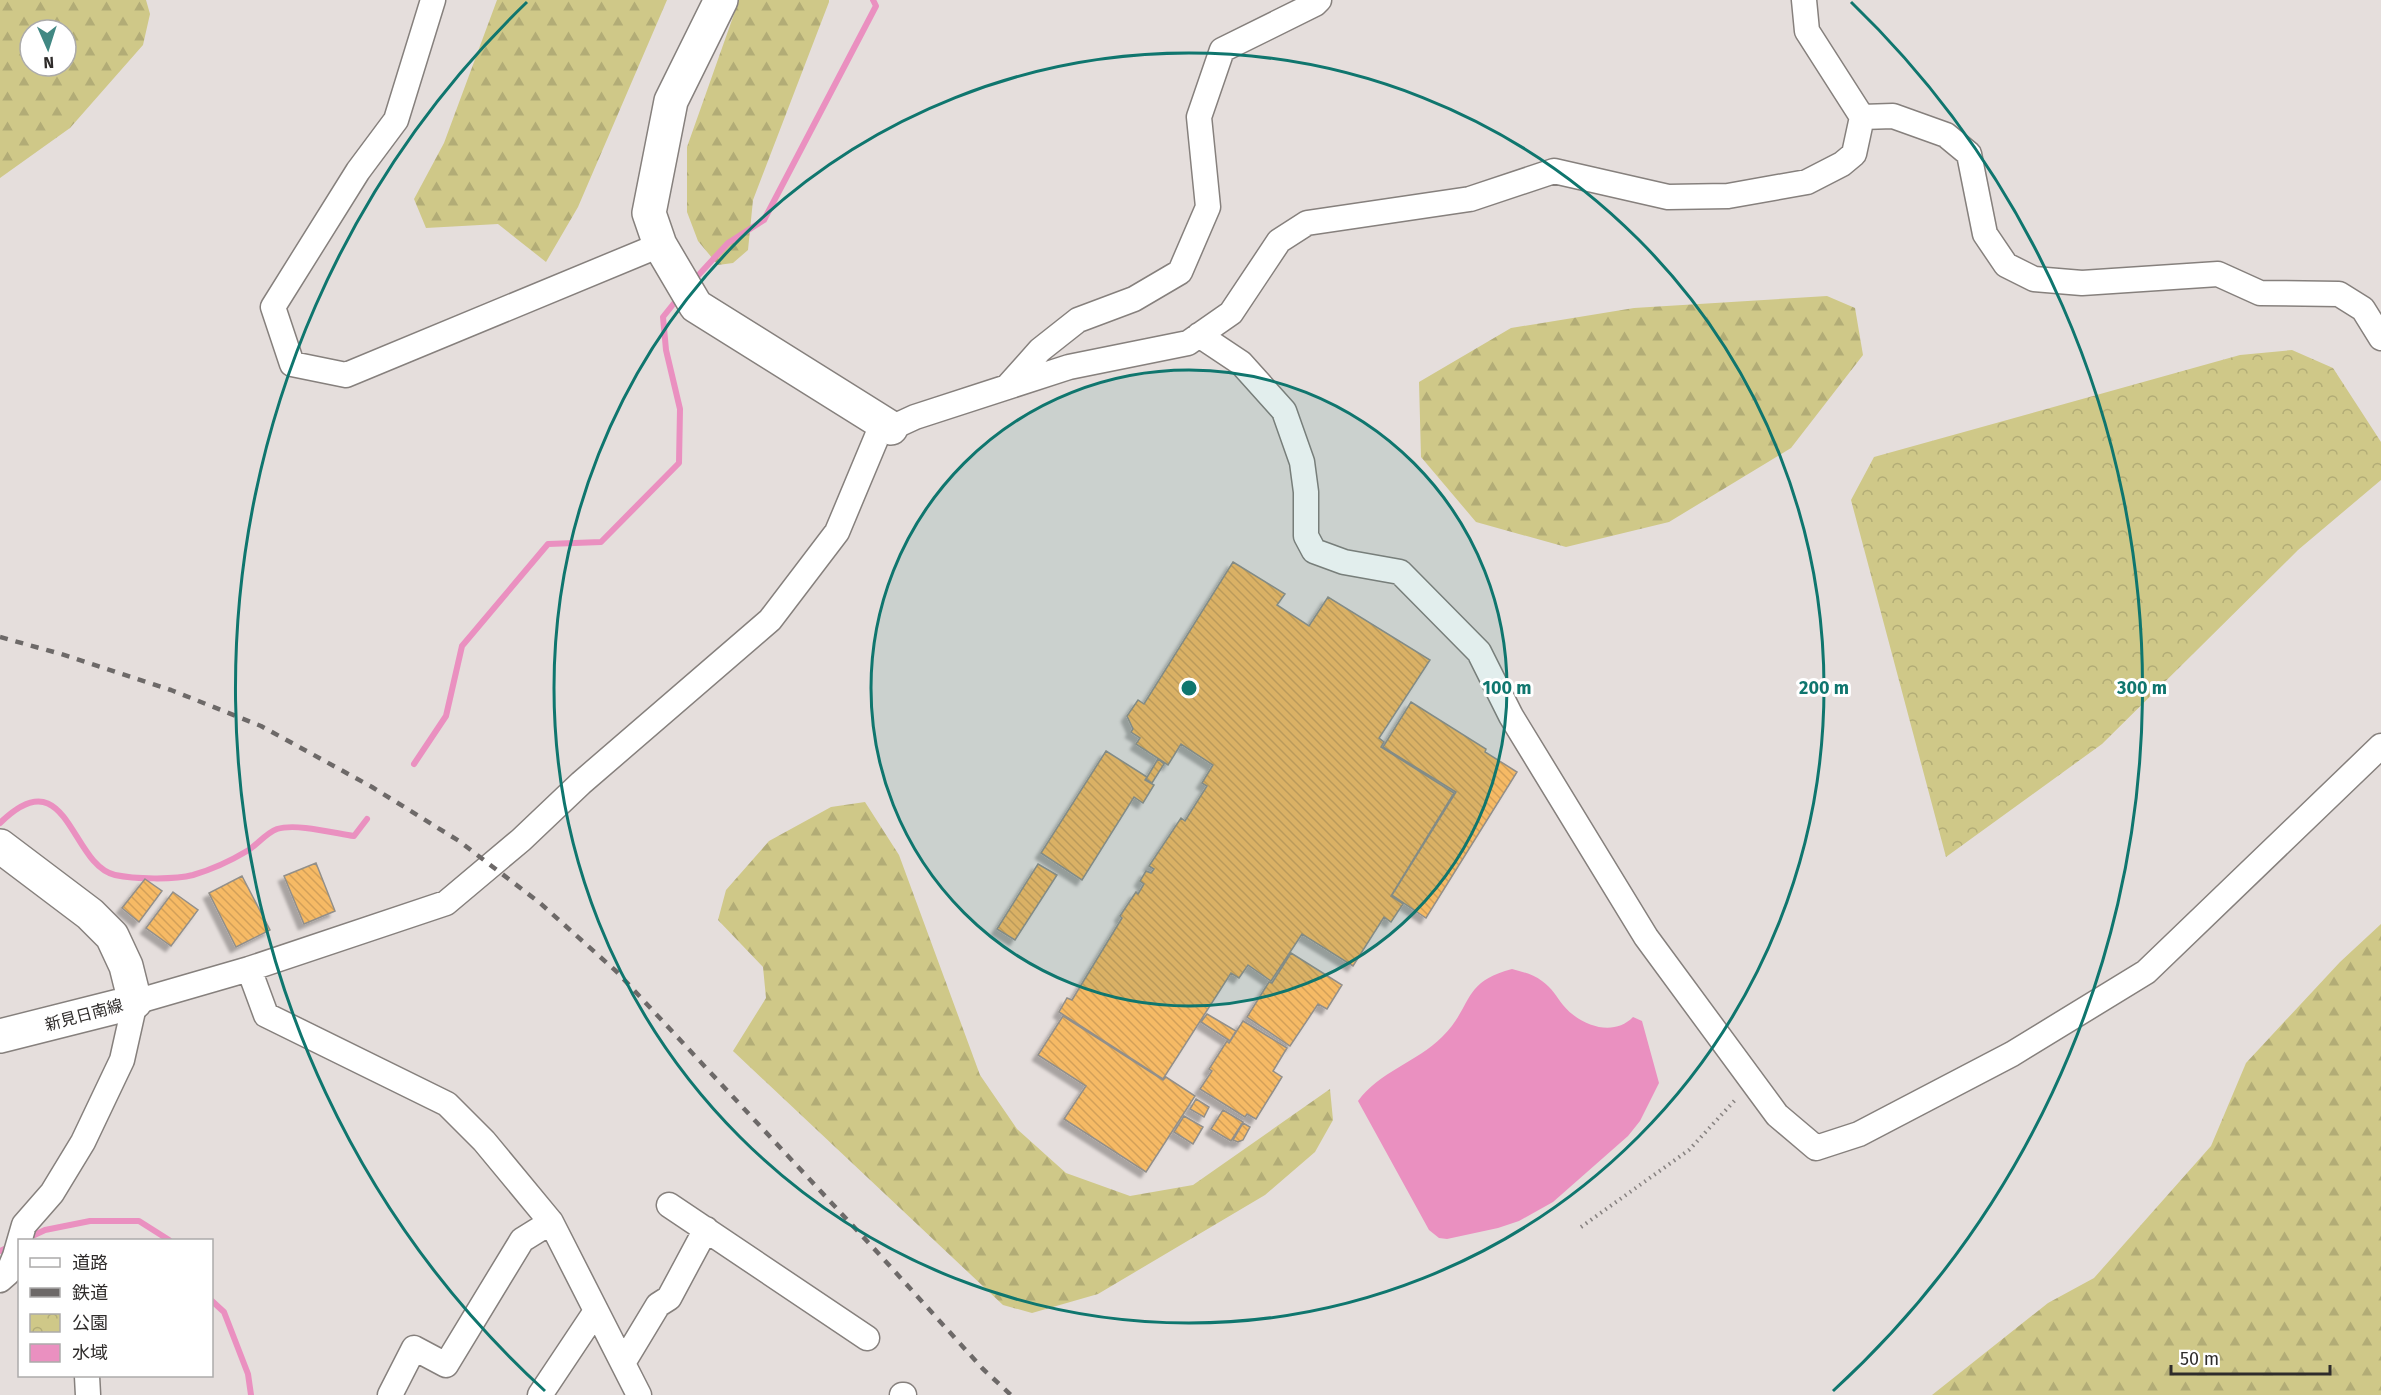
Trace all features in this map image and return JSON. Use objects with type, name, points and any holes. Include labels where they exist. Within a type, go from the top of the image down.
[{"type":"street","points":[[433,0],[396,120],[358,171],[273,308],[292,364],[346,375],[660,245]]},
{"type":"street","points":[[721,0],[671,101],[649,213],[660,245],[696,306],[891,428]]},
{"type":"street","points":[[1006,388],[1040,350],[1078,320],[1134,299],[1180,272],[1208,207],[1199,117],[1222,50],[1319,0]]},
{"type":"street","points":[[21,1239],[24,1225],[52,1193],[83,1142],[122,1060],[135,1002],[249,969],[446,903],[521,840],[581,783],[770,620],[837,532],[878,434],[915,417],[1069,367],[1188,343],[1231,313],[1279,241],[1308,223],[1470,199],[1554,171],[1668,197],[1728,196],[1807,182],[1842,164],[1854,154],[1862,117],[1807,31],[1804,0]]},
{"type":"street","points":[[1862,117],[1893,116],[1946,135],[1969,154],[1985,234],[2006,265],[2034,279],[2082,283],[2218,274],[2260,293],[2339,294],[2363,309],[2381,338]]},
{"type":"street","points":[[1199,335],[1241,363],[1284,411],[1302,462],[1306,492],[1306,536],[1314,551],[1344,562],[1400,572],[1479,652],[1511,716],[1646,936],[1778,1115],[1816,1148],[1859,1134],[1992,1065],[2146,972],[2381,746]]},
{"type":"street","name":"新見日南線","points":[[0,846],[90,914],[112,936],[126,966],[135,1002],[0,1036]]},
{"type":"street","points":[[249,969],[266,1015],[447,1104],[484,1141],[551,1222],[639,1395]]},
{"type":"street","points":[[669,1205],[867,1338]]},
{"type":"street","points":[[390,1395],[414,1348],[446,1365],[522,1240],[551,1222]]},
{"type":"street","points":[[622,1363],[658,1305],[669,1298],[706,1229]]},
{"type":"street","points":[[0,1280],[8,1273],[17,1258]]},
{"type":"street","points":[[540,1395],[596,1311]]},
{"type":"street","points":[[87,1377],[88,1395]]},
{"type":"path","points":[[1581,1227],[1689,1149],[1753,1081]]},
{"type":"green space","points":[[0,0],[146,0],[150,14],[143,45],[70,128],[0,178]]},
{"type":"green space","points":[[497,0],[667,0],[578,207],[546,262],[498,224],[426,228],[414,199],[444,143]]},
{"type":"green space","points":[[739,0],[829,0],[829,2],[753,200],[748,250],[733,263],[718,265],[698,241],[687,212],[687,147]]},
{"type":"green space","points":[[1827,296],[1855,308],[1863,355],[1791,448],[1669,522],[1566,547],[1476,522],[1421,457],[1419,382],[1511,328],[1634,308]]},
{"type":"green space","points":[[2292,350],[2333,368],[2381,442],[2381,480],[2298,550],[2102,744],[1946,857],[1851,500],[1874,457],[2240,355]]},
{"type":"green space","points":[[865,802],[899,855],[980,1075],[1017,1129],[1066,1173],[1130,1196],[1193,1185],[1330,1089],[1333,1120],[1315,1152],[1265,1195],[1098,1294],[1032,1313],[1003,1305],[733,1051],[766,998],[763,967],[718,920],[726,890],[769,841],[831,807]]},
{"type":"green space","points":[[2381,924],[2381,1395],[1932,1395],[2048,1303],[2094,1278],[2211,1146],[2246,1063],[2340,962]]},
{"type":"water","points":[[1512,969],[1542,981],[1570,1012],[1587,1023],[1606,1028],[1616,1027],[1633,1017],[1642,1021],[1659,1083],[1640,1121],[1628,1136],[1553,1202],[1519,1221],[1498,1228],[1447,1239],[1439,1238],[1429,1230],[1358,1101],[1376,1082],[1432,1046],[1442,1037],[1459,1016],[1476,988],[1484,981]]},
{"type":"building","points":[[1233,562],[1285,594],[1277,605],[1309,626],[1328,597],[1430,660],[1379,738],[1384,742],[1381,747],[1454,793],[1391,896],[1403,904],[1391,922],[1384,917],[1353,966],[1302,934],[1271,981],[1248,965],[1239,978],[1231,973],[1163,1079],[1059,1012],[1067,998],[1072,1000],[1122,918],[1120,916],[1136,892],[1138,894],[1144,884],[1140,881],[1146,871],[1151,873],[1154,869],[1149,866],[1181,818],[1185,821],[1207,786],[1202,783],[1213,765],[1181,744],[1168,765],[1136,744],[1140,738],[1131,732],[1133,729],[1127,716],[1138,700],[1144,704]]},
{"type":"building","points":[[1411,702],[1486,749],[1485,752],[1517,772],[1426,918],[1392,895],[1456,792],[1383,747]]},
{"type":"building","points":[[1106,751],[1147,777],[1145,780],[1154,785],[1143,803],[1134,797],[1082,880],[1041,853]]},
{"type":"building","points":[[1158,759],[1164,764],[1152,783],[1146,779]]},
{"type":"building","points":[[316,863],[335,911],[304,924],[284,876]]},
{"type":"building","points":[[1038,864],[1057,875],[1015,940],[997,929]]},
{"type":"building","points":[[242,876],[270,930],[236,947],[209,893]]},
{"type":"building","points":[[145,879],[162,891],[139,922],[122,908]]},
{"type":"building","points":[[173,892],[198,910],[171,946],[146,928]]},
{"type":"building","points":[[1291,953],[1342,985],[1327,1009],[1318,1004],[1290,1046],[1247,1017]]},
{"type":"building","points":[[1207,1014],[1236,1031],[1230,1041],[1201,1022]]},
{"type":"building","points":[[1063,1016],[1163,1080],[1166,1077],[1195,1096],[1146,1172],[1064,1119],[1086,1086],[1038,1055]]},
{"type":"building","points":[[1243,1021],[1287,1048],[1273,1071],[1282,1077],[1256,1119],[1247,1114],[1245,1117],[1200,1089],[1212,1071],[1209,1069]]},
{"type":"building","points":[[1196,1099],[1209,1107],[1204,1117],[1190,1109]]},
{"type":"building","points":[[1223,1110],[1243,1122],[1231,1141],[1211,1129]]},
{"type":"building","points":[[1184,1116],[1203,1127],[1193,1144],[1174,1132]]},
{"type":"building","points":[[1243,1123],[1250,1127],[1243,1140],[1238,1142],[1233,1140]]},
{"type":"waterway","points":[[694,280],[728,243],[764,220],[876,6],[873,0]]},
{"type":"waterway","points":[[414,764],[446,716],[462,646],[548,544],[601,542],[679,463],[680,409],[666,350],[663,317],[679,297]]},
{"type":"waterway","points":[[0,823],[23,806],[40,801],[54,807],[66,820],[100,867],[115,875],[175,878],[214,868],[247,851],[277,829],[294,827],[354,836],[367,819]]},
{"type":"waterway","points":[[28,1238],[45,1230],[90,1221],[139,1221],[167,1239]]},
{"type":"waterway","points":[[0,1251],[11,1246]]},
{"type":"waterway","points":[[213,1302],[224,1312],[248,1374],[251,1395]]},
{"type":"railway","points":[[0,637],[61,654],[171,690],[261,726],[372,787],[459,841],[540,903],[617,972],[983,1369],[1011,1395]]}]
